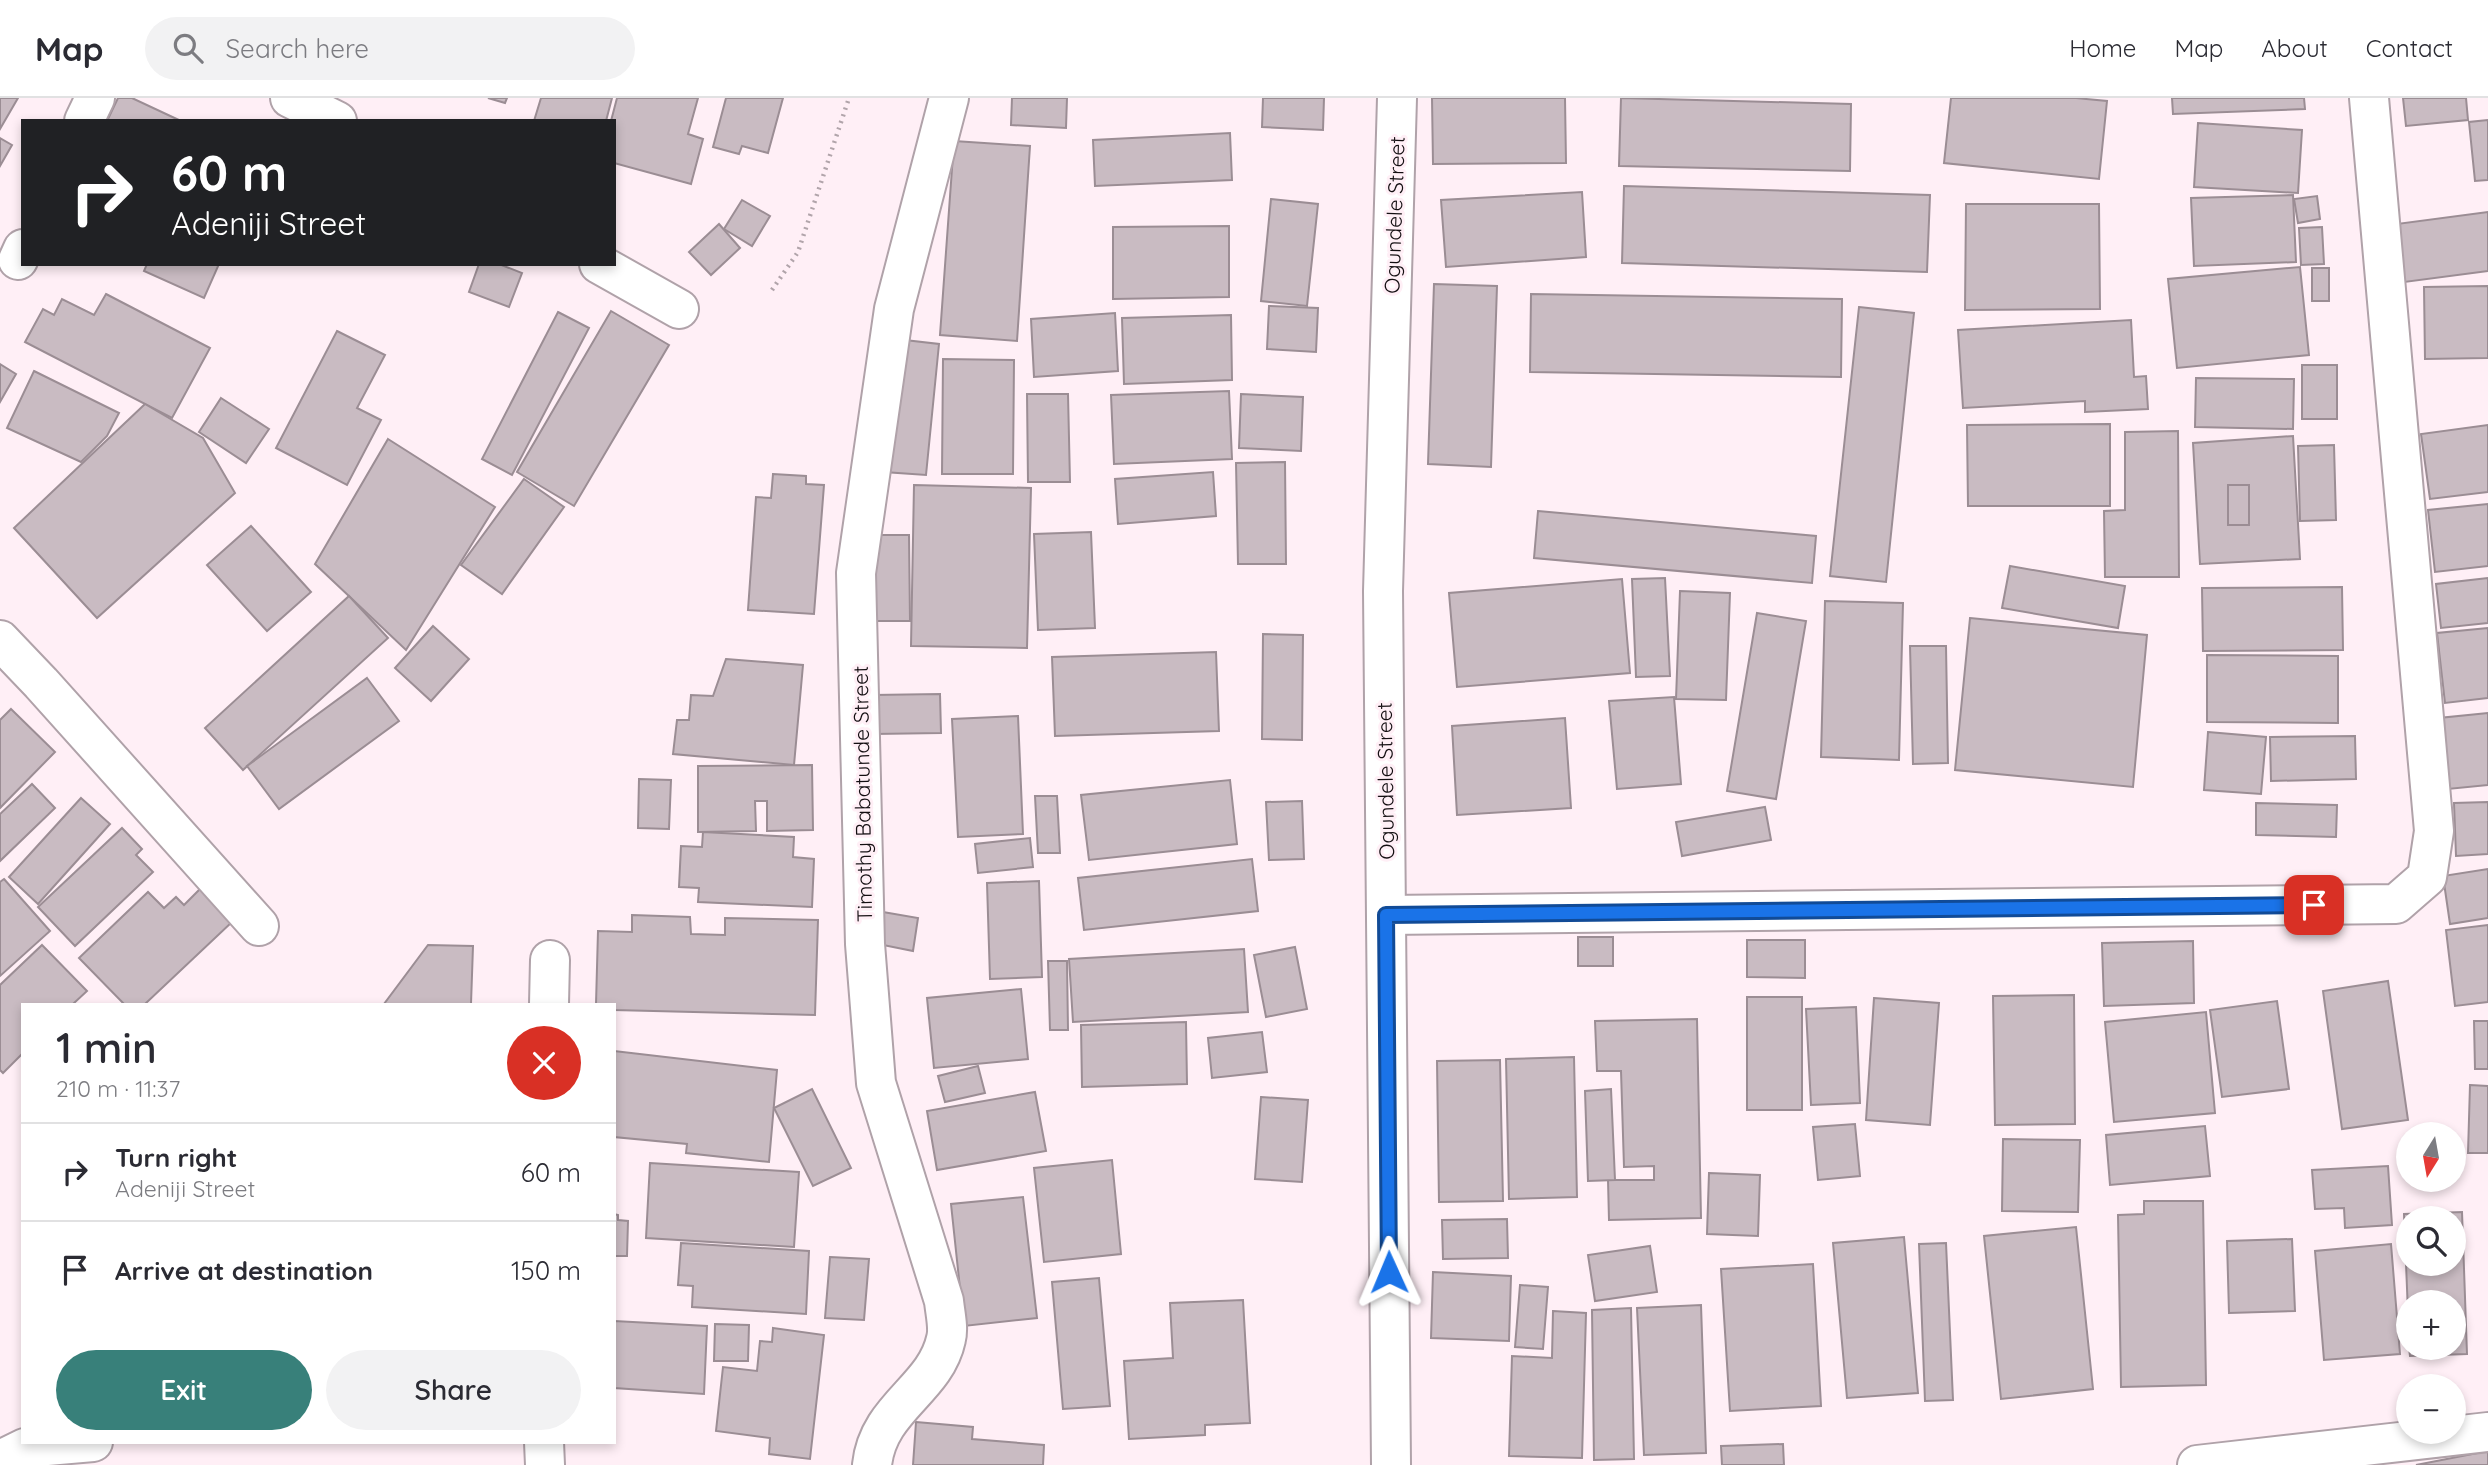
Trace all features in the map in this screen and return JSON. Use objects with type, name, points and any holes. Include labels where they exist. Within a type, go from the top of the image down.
[{"type":"street","points":[[85,119],[95,98]]},
{"type":"street","points":[[290,98],[333,119]]},
{"type":"street","name":"Timothy Babatunde Street","points":[[872,1465],[873,1453],[888,1420],[934,1370],[947,1338],[944,1301],[876,1083],[865,944],[856,573],[894,309],[949,98]]},
{"type":"street","name":"Ogundele Street","points":[[1391,1465],[1383,591],[1397,98]]},
{"type":"street","points":[[1386,915],[2396,904],[2427,877],[2434,831],[2369,98]]},
{"type":"street","points":[[603,266],[679,309]]},
{"type":"street","points":[[0,640],[259,926]]},
{"type":"street","points":[[549,1003],[550,960]]},
{"type":"street","points":[[2197,1465],[2283,1459],[2488,1432]]},
{"type":"street","points":[[0,1460],[25,1448],[70,1444]]},
{"type":"street","points":[[544,1444],[545,1465]]},
{"type":"path","points":[[772,290],[798,252],[849,98]]},
{"type":"building","points":[[0,98],[18,98],[0,129]]},
{"type":"building","points":[[118,98],[132,98],[177,119],[108,119]]},
{"type":"building","points":[[488,98],[507,98],[505,103]]},
{"type":"building","points":[[541,98],[612,98],[607,119],[535,119]]},
{"type":"building","points":[[617,98],[698,98],[688,134],[703,139],[691,184],[616,164],[616,119],[612,119]]},
{"type":"building","points":[[726,98],[783,98],[768,153],[742,146],[739,154],[713,147]]},
{"type":"building","points":[[1012,98],[1067,98],[1066,128],[1011,125]]},
{"type":"building","points":[[1263,98],[1324,98],[1323,130],[1262,127]]},
{"type":"building","points":[[1432,98],[1565,98],[1566,163],[1433,164]]},
{"type":"building","points":[[1621,98],[1851,104],[1850,171],[1619,166]]},
{"type":"building","points":[[1951,98],[2076,98],[2107,101],[2099,179],[1944,163]]},
{"type":"building","points":[[2172,98],[2304,98],[2305,109],[2173,114]]},
{"type":"building","points":[[2403,98],[2466,98],[2468,120],[2406,126]]},
{"type":"building","points":[[2488,120],[2488,180],[2475,181],[2469,122]]},
{"type":"building","points":[[2198,123],[2302,130],[2298,193],[2194,187]]},
{"type":"building","points":[[1230,133],[1232,180],[1095,186],[1093,140]]},
{"type":"building","points":[[0,138],[12,145],[0,166]]},
{"type":"building","points":[[954,141],[1030,146],[1017,341],[940,335]]},
{"type":"building","points":[[1624,186],[1930,195],[1927,272],[1622,263]]},
{"type":"building","points":[[1582,192],[1586,257],[1446,267],[1441,200]]},
{"type":"building","points":[[2293,195],[2296,262],[2194,266],[2191,198]]},
{"type":"building","points":[[2317,196],[2320,219],[2298,223],[2294,199]]},
{"type":"building","points":[[1271,199],[1318,204],[1307,306],[1261,301]]},
{"type":"building","points":[[742,200],[770,216],[752,246],[724,229]]},
{"type":"building","points":[[1966,204],[2099,204],[2100,309],[1965,310]]},
{"type":"building","points":[[2488,212],[2488,271],[2397,283],[2389,225]]},
{"type":"building","points":[[719,224],[740,248],[711,275],[689,252]]},
{"type":"building","points":[[1229,226],[1229,297],[1113,299],[1113,227]]},
{"type":"building","points":[[2322,227],[2324,264],[2301,265],[2299,228]]},
{"type":"building","points":[[146,266],[218,266],[204,298],[144,271]]},
{"type":"building","points":[[478,266],[504,266],[522,273],[509,307],[469,292]]},
{"type":"building","points":[[2300,267],[2309,355],[2177,368],[2168,279]]},
{"type":"building","points":[[2312,268],[2329,268],[2329,301],[2312,301]]},
{"type":"building","points":[[1434,284],[1497,286],[1491,467],[1428,464]]},
{"type":"building","points":[[2488,286],[2488,358],[2425,359],[2424,287]]},
{"type":"building","points":[[106,294],[210,348],[172,418],[25,342],[43,309],[54,315],[62,299],[94,315]]},
{"type":"building","points":[[1531,294],[1842,299],[1841,377],[1530,372]]},
{"type":"building","points":[[1269,306],[1318,308],[1316,352],[1267,349]]},
{"type":"building","points":[[1859,307],[1914,313],[1886,582],[1830,576]]},
{"type":"building","points":[[611,311],[669,345],[574,506],[517,472]]},
{"type":"building","points":[[558,312],[589,328],[512,475],[482,459]]},
{"type":"building","points":[[1115,313],[1118,371],[1034,377],[1031,319]]},
{"type":"building","points":[[1231,315],[1232,380],[1124,384],[1122,318]]},
{"type":"building","points":[[2131,320],[2134,377],[2146,376],[2148,409],[2085,412],[2085,401],[1963,408],[1958,330]]},
{"type":"building","points":[[337,331],[385,355],[357,408],[381,420],[347,485],[276,448]]},
{"type":"building","points":[[896,339],[939,344],[926,475],[884,472]]},
{"type":"building","points":[[943,359],[1014,360],[1013,474],[942,474]]},
{"type":"building","points":[[0,364],[16,374],[0,402]]},
{"type":"building","points":[[2302,365],[2337,365],[2337,419],[2302,419]]},
{"type":"building","points":[[34,371],[119,413],[107,436],[81,462],[7,428]]},
{"type":"building","points":[[2196,378],[2294,379],[2293,429],[2195,427]]},
{"type":"building","points":[[1229,391],[1232,459],[1114,464],[1111,395]]},
{"type":"building","points":[[1027,394],[1068,394],[1070,482],[1028,482]]},
{"type":"building","points":[[1241,394],[1303,397],[1301,451],[1239,448]]},
{"type":"building","points":[[221,398],[269,429],[246,463],[199,432]]},
{"type":"building","points":[[145,404],[203,438],[235,493],[97,618],[14,528]]},
{"type":"building","points":[[2110,424],[2110,506],[1968,506],[1967,425]]},
{"type":"building","points":[[2488,425],[2488,492],[2430,499],[2421,434]]},
{"type":"building","points":[[2178,431],[2179,577],[2105,577],[2104,511],[2125,510],[2125,432]]},
{"type":"building","points":[[2293,436],[2300,559],[2200,564],[2193,443]],"holes":[[[2228,485],[2249,485],[2249,525],[2228,525]]]},
{"type":"building","points":[[388,439],[495,507],[406,650],[315,564]]},
{"type":"building","points":[[2334,445],[2336,520],[2300,521],[2298,446]]},
{"type":"building","points":[[1285,462],[1286,564],[1238,564],[1236,463]]},
{"type":"building","points":[[1213,472],[1216,516],[1118,524],[1115,479]]},
{"type":"building","points":[[773,474],[806,476],[806,484],[824,485],[814,614],[748,610],[756,497],[771,498]]},
{"type":"building","points":[[524,479],[564,507],[502,594],[461,565]]},
{"type":"building","points":[[914,485],[1031,488],[1027,648],[911,646]]},
{"type":"building","points":[[2228,485],[2249,485],[2249,525],[2228,525]]},
{"type":"building","points":[[2488,504],[2488,566],[2435,572],[2428,510]]},
{"type":"building","points":[[1538,511],[1816,536],[1812,583],[1534,558]]},
{"type":"building","points":[[251,526],[311,592],[267,631],[207,565]]},
{"type":"building","points":[[1091,532],[1095,628],[1038,630],[1034,534]]},
{"type":"building","points":[[870,535],[909,535],[910,621],[870,621]]},
{"type":"building","points":[[2010,566],[2125,586],[2118,628],[2002,608]]},
{"type":"building","points":[[1665,578],[1670,676],[1636,677],[1632,579]]},
{"type":"building","points":[[2488,578],[2488,623],[2441,628],[2436,584]]},
{"type":"building","points":[[1622,579],[1630,673],[1457,687],[1449,593]]},
{"type":"building","points":[[2342,587],[2343,650],[2203,651],[2202,588]]},
{"type":"building","points":[[1680,591],[1730,593],[1726,700],[1676,699]]},
{"type":"building","points":[[349,596],[388,638],[243,770],[205,728]]},
{"type":"building","points":[[1825,601],[1903,603],[1899,760],[1821,757]]},
{"type":"building","points":[[1757,613],[1806,621],[1776,799],[1727,791]]},
{"type":"building","points":[[1970,618],[2147,635],[2133,787],[1955,770]]},
{"type":"building","points":[[433,626],[469,659],[431,701],[395,668]]},
{"type":"building","points":[[2488,628],[2488,698],[2445,703],[2437,633]]},
{"type":"building","points":[[1263,634],[1303,635],[1302,740],[1262,739]]},
{"type":"building","points":[[1910,646],[1946,646],[1948,763],[1913,764]]},
{"type":"building","points":[[1216,652],[1219,731],[1055,736],[1052,657]]},
{"type":"building","points":[[2207,655],[2338,656],[2338,723],[2207,722]]},
{"type":"building","points":[[726,659],[803,665],[794,765],[673,754],[677,720],[689,720],[691,695],[713,696]]},
{"type":"building","points":[[367,678],[399,721],[279,809],[247,766]]},
{"type":"building","points":[[940,694],[941,733],[874,734],[873,695]]},
{"type":"building","points":[[1674,697],[1681,784],[1617,789],[1609,701]]},
{"type":"building","points":[[11,709],[55,752],[0,808],[0,720]]},
{"type":"building","points":[[2488,713],[2488,785],[2448,789],[2439,718]]},
{"type":"building","points":[[1018,716],[1023,834],[958,837],[952,719]]},
{"type":"building","points":[[1565,718],[1571,808],[1457,815],[1452,726]]},
{"type":"building","points":[[2208,732],[2266,737],[2261,794],[2204,790]]},
{"type":"building","points":[[2355,736],[2356,779],[2271,781],[2270,737]]},
{"type":"building","points":[[812,765],[813,830],[767,831],[767,801],[755,801],[756,831],[698,832],[698,766]]},
{"type":"building","points":[[639,779],[671,780],[669,829],[638,828]]},
{"type":"building","points":[[1230,780],[1237,844],[1089,860],[1081,795]]},
{"type":"building","points":[[32,784],[55,808],[0,861],[0,814]]},
{"type":"building","points":[[1035,796],[1057,796],[1060,853],[1038,853]]},
{"type":"building","points":[[81,798],[110,824],[38,904],[9,877]]},
{"type":"building","points":[[1302,801],[1304,859],[1269,860],[1266,802]]},
{"type":"building","points":[[2488,802],[2488,854],[2456,856],[2454,803]]},
{"type":"building","points":[[2256,803],[2337,805],[2336,837],[2256,835]]},
{"type":"building","points":[[1765,807],[1771,840],[1682,856],[1676,822]]},
{"type":"building","points":[[122,828],[142,849],[136,855],[153,872],[75,946],[38,907]]},
{"type":"building","points":[[703,832],[794,837],[793,857],[814,859],[812,907],[698,902],[699,888],[679,887],[681,846],[702,847]]},
{"type":"building","points":[[1030,838],[1033,867],[978,873],[975,844]]},
{"type":"building","points":[[1252,859],[1258,911],[1084,930],[1078,878]]},
{"type":"building","points":[[2488,869],[2488,918],[2450,924],[2443,876]]},
{"type":"building","points":[[4,879],[50,931],[0,976],[0,882]]},
{"type":"building","points":[[1039,881],[1042,977],[990,979],[987,883]]},
{"type":"building","points":[[200,889],[232,922],[146,1003],[123,1003],[79,958],[148,892],[164,908],[176,897],[184,905]]},
{"type":"building","points":[[883,912],[918,918],[913,951],[878,944]]},
{"type":"building","points":[[632,915],[690,917],[691,934],[725,935],[725,918],[818,920],[815,1015],[616,1010],[616,1003],[596,1003],[598,931],[632,932]]},
{"type":"building","points":[[2488,925],[2488,1002],[2455,1006],[2446,930]]},
{"type":"building","points":[[1578,937],[1613,937],[1613,966],[1578,966]]},
{"type":"building","points":[[1747,940],[1805,940],[1805,978],[1747,977]]},
{"type":"building","points":[[2193,941],[2194,1003],[2104,1006],[2102,943]]},
{"type":"building","points":[[42,945],[87,991],[74,1003],[21,1003],[21,1055],[3,1073],[0,1070],[0,985]]},
{"type":"building","points":[[428,945],[473,946],[471,1003],[385,1003]]},
{"type":"building","points":[[1295,947],[1307,1009],[1266,1017],[1254,955]]},
{"type":"building","points":[[1244,949],[1248,1012],[1073,1022],[1069,959]]},
{"type":"building","points":[[1048,961],[1067,961],[1068,1030],[1050,1030]]},
{"type":"building","points":[[2388,981],[2408,1120],[2342,1129],[2323,991]]},
{"type":"building","points":[[1021,989],[1028,1059],[934,1068],[927,998]]},
{"type":"building","points":[[2074,995],[2075,1124],[1995,1125],[1993,996]]},
{"type":"building","points":[[1747,997],[1802,997],[1802,1110],[1747,1110]]},
{"type":"building","points":[[1874,998],[1939,1003],[1930,1125],[1866,1120]]},
{"type":"building","points":[[2277,1001],[2289,1089],[2222,1097],[2210,1010]]},
{"type":"building","points":[[1856,1007],[1860,1103],[1811,1105],[1806,1009]]},
{"type":"building","points":[[2206,1012],[2215,1113],[2114,1122],[2105,1022]]},
{"type":"building","points":[[1697,1019],[1701,1218],[1609,1220],[1608,1180],[1654,1180],[1654,1166],[1624,1167],[1621,1071],[1597,1071],[1595,1021]]},
{"type":"building","points":[[2474,1021],[2488,1021],[2488,1069],[2475,1069]]},
{"type":"building","points":[[1186,1022],[1187,1084],[1082,1087],[1081,1025]]},
{"type":"building","points":[[1262,1032],[1267,1072],[1212,1078],[1208,1038]]},
{"type":"building","points":[[616,1051],[777,1070],[769,1162],[686,1153],[687,1144],[616,1137]]},
{"type":"building","points":[[1574,1057],[1577,1197],[1509,1199],[1506,1059]]},
{"type":"building","points":[[1500,1060],[1503,1201],[1439,1202],[1437,1061]]},
{"type":"building","points":[[978,1066],[985,1093],[945,1102],[938,1076]]},
{"type":"building","points":[[2470,1085],[2488,1086],[2488,1153],[2468,1153]]},
{"type":"building","points":[[812,1089],[851,1168],[813,1186],[774,1108]]},
{"type":"building","points":[[1611,1089],[1615,1180],[1588,1181],[1585,1091]]},
{"type":"building","points":[[1035,1092],[1046,1151],[937,1170],[927,1111]]},
{"type":"building","points":[[1261,1097],[1308,1100],[1302,1182],[1255,1179]]},
{"type":"building","points":[[1855,1124],[1860,1176],[1818,1180],[1813,1127]]},
{"type":"building","points":[[2205,1126],[2210,1176],[2110,1185],[2106,1135]]},
{"type":"building","points":[[2003,1139],[2080,1140],[2078,1212],[2002,1211]]},
{"type":"building","points":[[1112,1160],[1121,1254],[1044,1262],[1034,1168]]},
{"type":"building","points":[[650,1163],[799,1172],[794,1247],[646,1238]]},
{"type":"building","points":[[2388,1166],[2392,1225],[2345,1228],[2344,1208],[2315,1209],[2312,1170]]},
{"type":"building","points":[[1709,1173],[1760,1175],[1758,1236],[1707,1234]]},
{"type":"building","points":[[1023,1197],[1037,1318],[964,1326],[951,1204]]},
{"type":"building","points":[[2144,1201],[2203,1201],[2206,1385],[2121,1387],[2118,1215],[2144,1214]]},
{"type":"building","points":[[616,1214],[618,1220],[628,1221],[627,1256],[616,1256]]},
{"type":"building","points":[[1507,1219],[1508,1258],[1443,1259],[1442,1220]]},
{"type":"building","points":[[2076,1227],[2093,1389],[2001,1399],[1984,1236]]},
{"type":"building","points":[[1904,1237],[1918,1393],[1847,1398],[1833,1243]]},
{"type":"building","points":[[2292,1239],[2295,1311],[2229,1313],[2227,1241]]},
{"type":"building","points":[[681,1243],[809,1251],[806,1314],[692,1307],[693,1286],[678,1285]]},
{"type":"building","points":[[1946,1243],[1953,1400],[1925,1401],[1919,1244]]},
{"type":"building","points":[[2391,1244],[2396,1305],[2396,1354],[2324,1360],[2315,1251]]},
{"type":"building","points":[[1650,1246],[1657,1292],[1595,1301],[1588,1255]]},
{"type":"building","points":[[830,1257],[869,1259],[864,1320],[825,1318]]},
{"type":"building","points":[[1813,1264],[1821,1406],[1730,1411],[1721,1269]]},
{"type":"building","points":[[1433,1272],[1511,1276],[1509,1341],[1431,1338]]},
{"type":"building","points":[[2407,1276],[2464,1276],[2465,1290],[2407,1290]]},
{"type":"building","points":[[1099,1278],[1110,1406],[1063,1409],[1052,1282]]},
{"type":"building","points":[[1520,1285],[1548,1287],[1543,1349],[1515,1347]]},
{"type":"building","points":[[1243,1300],[1250,1423],[1205,1425],[1205,1435],[1129,1439],[1124,1361],[1173,1358],[1170,1303]]},
{"type":"building","points":[[1701,1305],[1706,1453],[1644,1455],[1637,1308]]},
{"type":"building","points":[[1631,1308],[1634,1459],[1594,1460],[1592,1310]]},
{"type":"building","points":[[1553,1311],[1586,1313],[1582,1458],[1509,1456],[1512,1356],[1552,1358]]},
{"type":"building","points":[[616,1321],[707,1326],[704,1394],[616,1388]]},
{"type":"building","points":[[715,1324],[749,1325],[748,1361],[714,1361]]},
{"type":"building","points":[[773,1328],[824,1335],[810,1459],[769,1454],[770,1438],[716,1431],[723,1367],[757,1371],[760,1341],[772,1342]]},
{"type":"building","points":[[916,1422],[973,1427],[972,1439],[1044,1445],[1043,1465],[913,1465]]},
{"type":"building","points":[[1783,1444],[1784,1465],[1722,1465],[1721,1446]]},
{"type":"building","points":[[2488,1451],[2488,1465],[2416,1465]]},
{"type":"route","points":[[1389,1272],[1386,915],[2314,905]]}]
